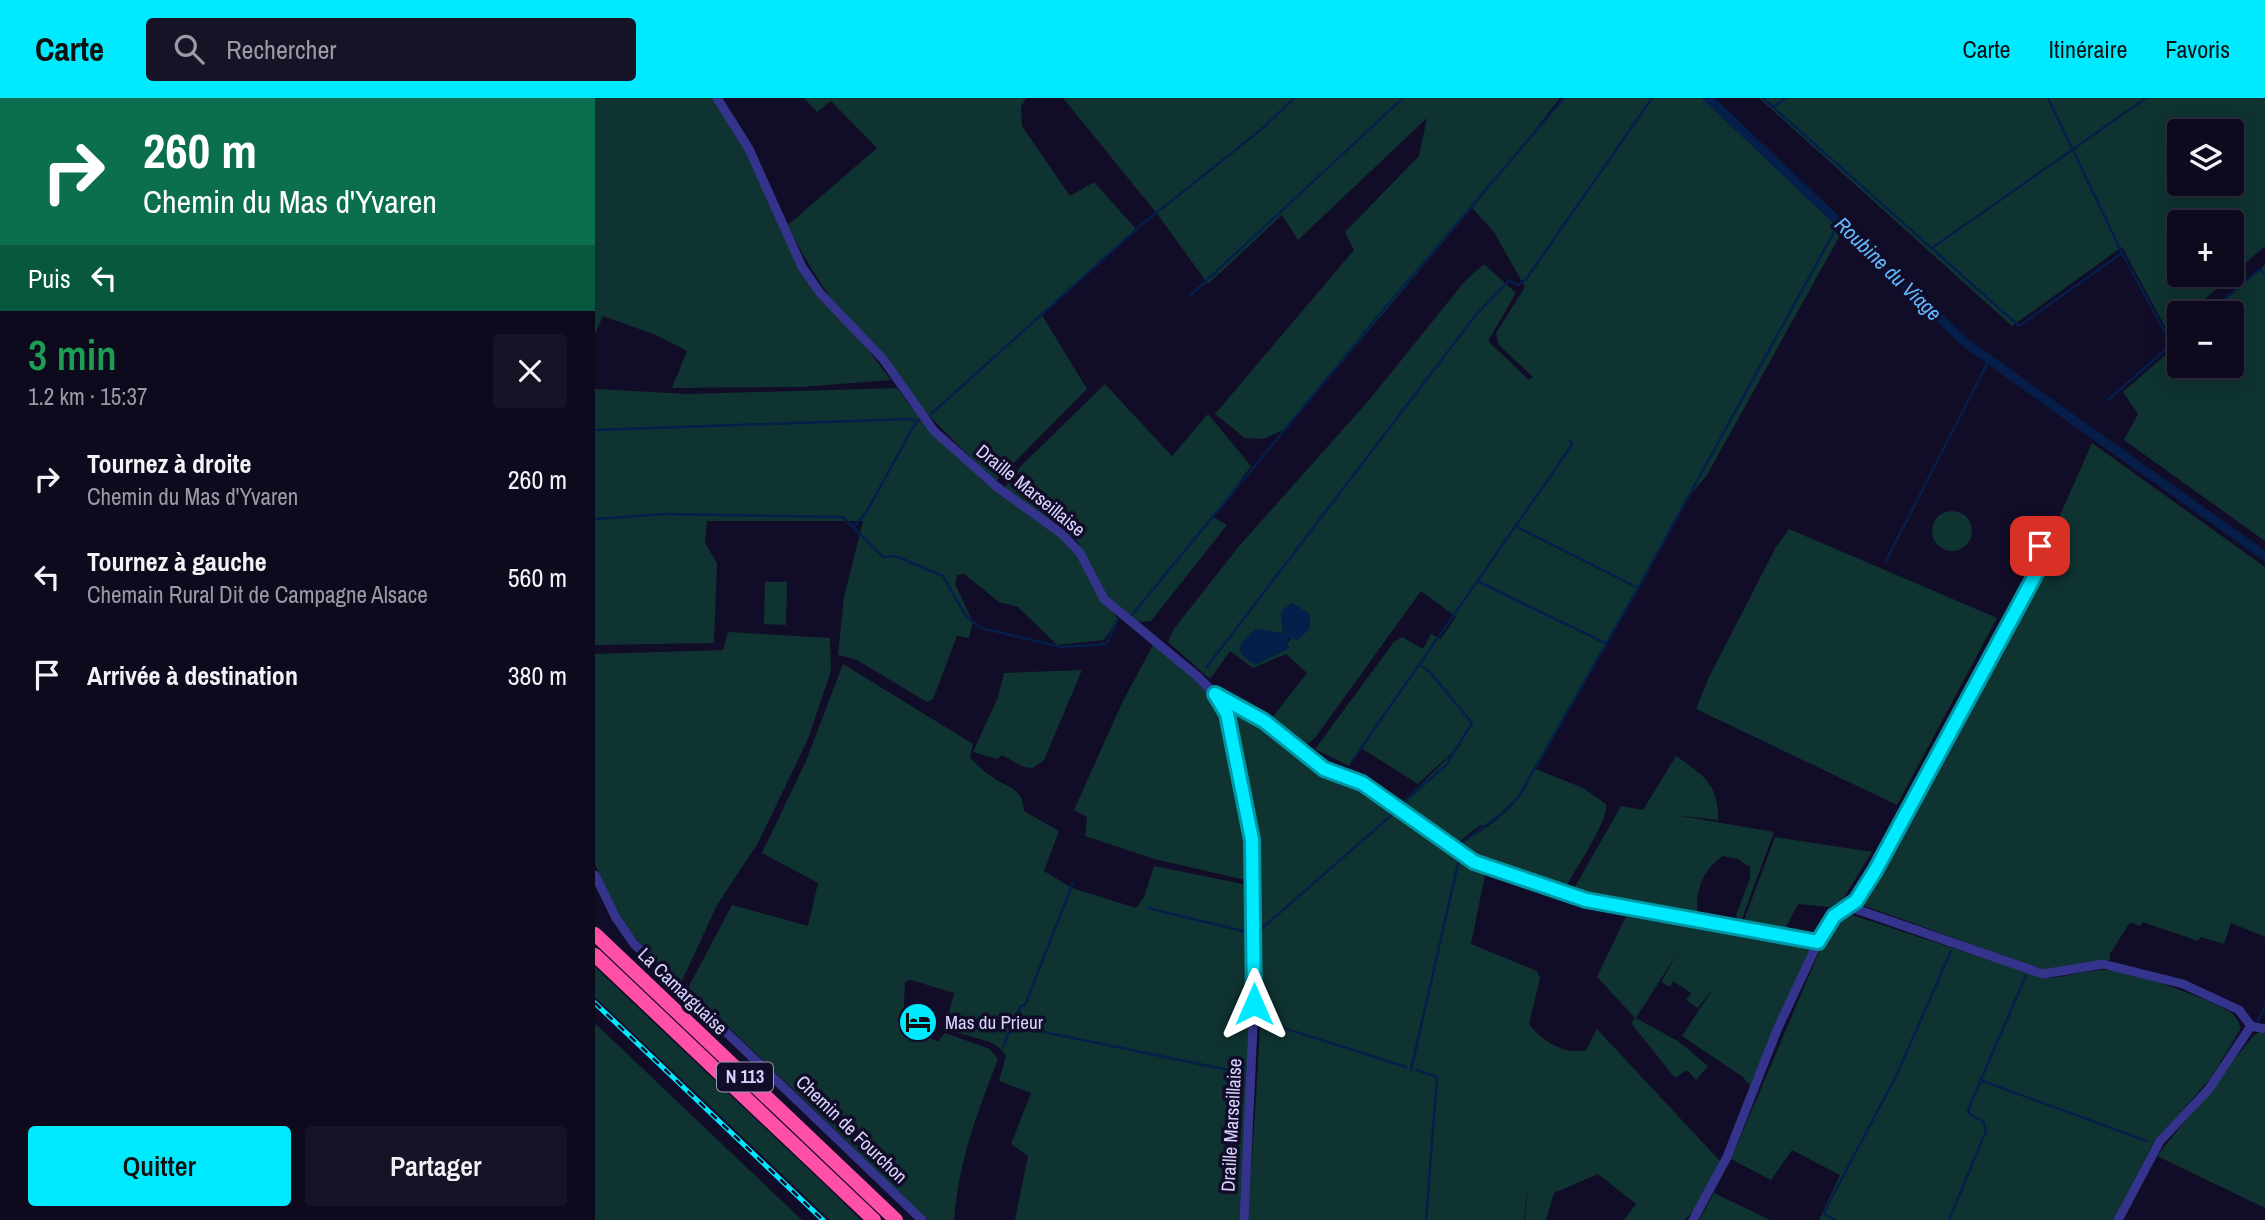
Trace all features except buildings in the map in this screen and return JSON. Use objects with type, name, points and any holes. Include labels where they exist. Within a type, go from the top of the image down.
[{"type":"highway","name":"La Camarguaise","points":[[595,934],[896,1220]]},
{"type":"highway","name":"La Camarguaise","points":[[595,955],[874,1220]]},
{"type":"street","name":"Draille Marseillaise","points":[[717,98],[749,149],[802,267],[820,293],[883,359],[934,430],[997,487],[1039,521],[1062,534],[1080,553],[1104,599],[1215,694],[1227,714],[1252,840],[1254,1004],[1244,1220]]},
{"type":"street","points":[[1693,1220],[1727,1157],[1777,1030],[1818,942],[1834,916],[1862,893],[1960,719],[2039,568],[2042,559],[2040,546]]},
{"type":"street","points":[[1215,694],[1264,721],[1324,769],[1362,783],[1474,862],[1586,900],[1818,942]]},
{"type":"street","name":"Chemin de Fourchon","points":[[595,875],[616,918],[634,944],[922,1220]]},
{"type":"street","points":[[1847,906],[2043,974],[2103,964],[2183,985],[2239,1010],[2251,1026],[2265,1029]]},
{"type":"street","points":[[2118,1220],[2160,1141],[2209,1089],[2251,1026]]},
{"type":"green space","points":[[595,98],[713,98],[743,147],[819,297],[859,338],[891,380],[801,387],[672,388],[687,351],[656,335],[603,316],[595,334]]},
{"type":"green space","points":[[804,98],[1026,98],[1021,107],[1022,126],[1070,196],[1094,182],[1136,229],[1042,315],[1087,389],[996,481],[938,425],[853,329],[806,260],[788,225],[877,148],[831,101],[817,112]]},
{"type":"green space","points":[[1063,98],[1560,98],[1517,153],[1563,98],[1702,98],[1843,230],[1707,475],[1690,495],[1536,769],[1583,788],[1606,804],[1598,831],[1568,883],[1559,888],[1518,877],[1457,847],[1509,809],[1531,777],[1513,802],[1484,827],[1480,825],[1456,844],[1400,805],[1467,739],[1418,784],[1361,748],[1349,766],[1315,749],[1394,642],[1402,637],[1423,649],[1431,634],[1441,639],[1456,617],[1421,591],[1315,738],[1304,747],[1271,719],[1307,673],[1286,654],[1253,668],[1230,651],[1210,679],[1168,642],[1173,630],[1240,545],[1370,399],[1465,281],[1484,264],[1516,293],[1488,341],[1529,380],[1533,377],[1499,345],[1496,333],[1525,287],[1494,232],[1472,208],[1286,429],[1263,439],[1245,438],[1215,414],[1354,250],[1345,232],[1419,156],[1427,118],[1298,240],[1282,215],[1208,284],[1158,215]],"holes":[[[1281,611],[1310,614],[1287,644],[1239,650],[1255,629],[1283,633]]]},
{"type":"green space","points":[[1759,98],[2265,98],[2265,246],[2244,265],[2244,210],[2167,210],[2167,287],[2218,287],[2203,301],[2167,301],[2167,330],[2122,247],[2012,326]]},
{"type":"green space","points":[[2265,265],[2265,541],[2124,440],[2138,414],[2123,392],[2167,354],[2167,378],[2244,378],[2244,301],[2224,301],[2240,287],[2244,287],[2244,284]]},
{"type":"green space","points":[[1105,384],[1172,456],[1208,414],[1251,466],[1213,517],[1227,525],[1151,621],[1138,622],[1106,596],[1076,540],[1007,492],[1005,487],[1020,467]]},
{"type":"green space","points":[[897,388],[913,410],[950,449],[1064,540],[1118,619],[1104,640],[1057,645],[1018,607],[999,602],[964,574],[957,575],[955,584],[973,622],[969,638],[957,636],[933,699],[927,702],[857,660],[838,655],[844,597],[863,521],[707,521],[705,543],[717,563],[714,643],[595,645],[595,389],[688,394]]},
{"type":"green space","points":[[2092,443],[2265,567],[2265,937],[2231,923],[2224,944],[2201,937],[2198,941],[2143,922],[2140,926],[2130,922],[2110,954],[2110,960],[2044,970],[1862,905],[1967,717],[2049,557],[2049,540]]},
{"type":"green space","points":[[1952,511],[1960,512],[1966,517],[1971,523],[1971,539],[1966,545],[1960,550],[1952,551],[1944,550],[1938,545],[1933,539],[1932,531],[1933,523],[1938,517],[1944,512]]},
{"type":"green space","points":[[1789,529],[1997,618],[1897,805],[1696,709],[1709,677],[1776,547]]},
{"type":"green space","points":[[765,582],[787,582],[786,625],[764,624]]},
{"type":"green space","points":[[728,632],[830,638],[831,671],[808,739],[758,843],[717,905],[681,983],[649,954],[620,919],[595,864],[595,654],[723,650]]},
{"type":"green space","points":[[1154,643],[1189,670],[1207,688],[1217,704],[1239,780],[1250,881],[1154,859],[1085,836],[1087,817],[1074,810],[1122,703]]},
{"type":"green space","points":[[843,664],[973,744],[970,758],[989,775],[1018,793],[1024,811],[1059,831],[1044,871],[1072,888],[1136,908],[1144,897],[1154,866],[1248,885],[1252,1017],[1241,1220],[1015,1220],[1028,1156],[1011,1144],[1031,1093],[999,1081],[1006,1056],[1001,1049],[986,1041],[961,1034],[946,1025],[954,993],[911,980],[905,982],[903,1025],[938,1042],[945,1033],[990,1049],[998,1059],[965,1156],[954,1220],[928,1220],[688,988],[732,905],[808,926],[818,883],[762,853],[806,761]]},
{"type":"green space","points":[[1082,670],[1044,760],[1033,768],[1024,767],[1002,755],[997,759],[973,752],[998,697],[1004,673]]},
{"type":"green space","points":[[1228,702],[1322,769],[1363,789],[1432,841],[1486,870],[1471,944],[1537,971],[1540,978],[1529,1024],[1540,1036],[1554,1045],[1578,1051],[1586,1050],[1597,1029],[1720,1161],[1695,1209],[1685,1220],[1624,1220],[1636,1204],[1598,1174],[1554,1193],[1546,1220],[1525,1220],[1528,1186],[1524,1220],[1248,1220],[1260,1026],[1260,893],[1254,827],[1243,764],[1225,703]]},
{"type":"green space","points":[[1676,756],[1701,775],[1712,789],[1716,797],[1718,820],[1675,815],[1774,832],[1740,924],[1736,915],[1750,878],[1750,867],[1738,859],[1723,856],[1709,868],[1701,883],[1698,917],[1576,894],[1576,885],[1621,806],[1643,810]]},
{"type":"green space","points":[[1775,837],[1872,852],[1843,899],[1830,907],[1798,904],[1785,929],[1743,923]]},
{"type":"green space","points":[[1629,910],[1667,920],[1811,943],[1750,1086],[1743,1077],[1682,1036],[1714,987],[1698,1008],[1686,1000],[1691,993],[1673,981],[1670,987],[1661,982],[1678,952],[1636,1018],[1678,1041],[1708,1066],[1696,1080],[1687,1070],[1675,1078],[1631,1023],[1635,1018],[1597,977]]},
{"type":"green space","points":[[1846,913],[2044,978],[2109,970],[2153,980],[2224,1008],[2234,1016],[2241,1028],[2211,1078],[2154,1142],[2113,1220],[1819,1220],[1840,1175],[1792,1150],[1771,1180],[1731,1159],[1822,945],[1838,918]]},
{"type":"green space","points":[[595,967],[861,1220],[830,1220],[595,997]]},
{"type":"green space","points":[[595,1024],[600,1028],[802,1220],[595,1220]]},
{"type":"green space","points":[[2259,1032],[2265,1034],[2265,1208],[2157,1156]]},
{"type":"green space","points":[[1714,1193],[1770,1220],[1699,1220]]},
{"type":"water","points":[[1292,603],[1310,614],[1310,629],[1297,640],[1289,638],[1287,644],[1290,648],[1255,665],[1241,654],[1240,645],[1255,629],[1283,633],[1281,611]]},
{"type":"waterway","points":[[931,414],[1141,225],[1263,128],[1294,98]]},
{"type":"waterway","points":[[1191,295],[1403,98]]},
{"type":"waterway","points":[[1131,616],[1385,308],[1564,98]]},
{"type":"waterway","points":[[1206,668],[1475,316],[1509,280],[1518,285],[1527,278],[1652,98]]},
{"type":"waterway","name":"Roubine du Viage","points":[[1708,98],[1966,343],[2079,424]]},
{"type":"waterway","points":[[1763,98],[2019,326],[2122,253]]},
{"type":"waterway","points":[[1773,107],[1786,98]]},
{"type":"waterway","points":[[2048,98],[2122,253],[2167,336]]},
{"type":"waterway","points":[[1932,248],[2146,98]]},
{"type":"waterway","points":[[1458,846],[1509,808],[1520,794],[1638,588],[1839,223]]},
{"type":"waterway","points":[[2222,301],[2260,269],[2265,275]]},
{"type":"waterway","points":[[2108,400],[2167,348]]},
{"type":"waterway","points":[[1886,561],[1989,360]]},
{"type":"waterway","points":[[854,527],[867,511],[913,427],[921,418]]},
{"type":"waterway","points":[[595,430],[910,419],[917,422]]},
{"type":"waterway","name":"Roubine du Viage","points":[[2082,426],[2265,556]]},
{"type":"waterway","points":[[1352,761],[1572,445],[1570,440]]},
{"type":"waterway","points":[[595,519],[664,514],[843,517],[883,557],[895,556],[943,576],[966,616],[981,628],[1061,647],[1106,644],[1117,621]]},
{"type":"waterway","points":[[1517,527],[1638,588]]},
{"type":"waterway","points":[[1479,582],[1605,643]]},
{"type":"waterway","points":[[1403,803],[1446,765],[1472,723],[1429,671],[1420,665]]},
{"type":"waterway","points":[[1259,931],[1393,814]]},
{"type":"waterway","points":[[1411,1070],[1460,855]]},
{"type":"waterway","points":[[1003,1047],[1021,1006],[1025,1005],[1073,883]]},
{"type":"waterway","points":[[1148,908],[1247,932]]},
{"type":"waterway","points":[[1835,1220],[1824,1214],[1897,1074],[1951,951]]},
{"type":"waterway","points":[[1949,1220],[1986,1131],[1983,1121],[1971,1115],[1968,1110],[2026,975]]},
{"type":"waterway","points":[[2258,1021],[2265,1006]]},
{"type":"waterway","points":[[1262,1021],[1406,1067]]},
{"type":"waterway","points":[[1015,1026],[1243,1073]]},
{"type":"waterway","points":[[1417,1070],[1437,1077],[1426,1220]]},
{"type":"waterway","points":[[1980,1080],[2147,1141]]},
{"type":"railway","points":[[595,1003],[823,1220]]},
{"type":"place","name":"Mas du Prieur","points":[[918,1022]]},
{"type":"route","points":[[1254,1004],[1252,840],[1227,714],[1215,694],[1226,697],[1264,721],[1324,769],[1362,783],[1423,825],[1461,856],[1474,862],[1517,879],[1586,900],[1818,942],[1834,916],[1856,901],[1875,871],[1960,719],[2039,568],[2042,559],[2040,546]]}]
